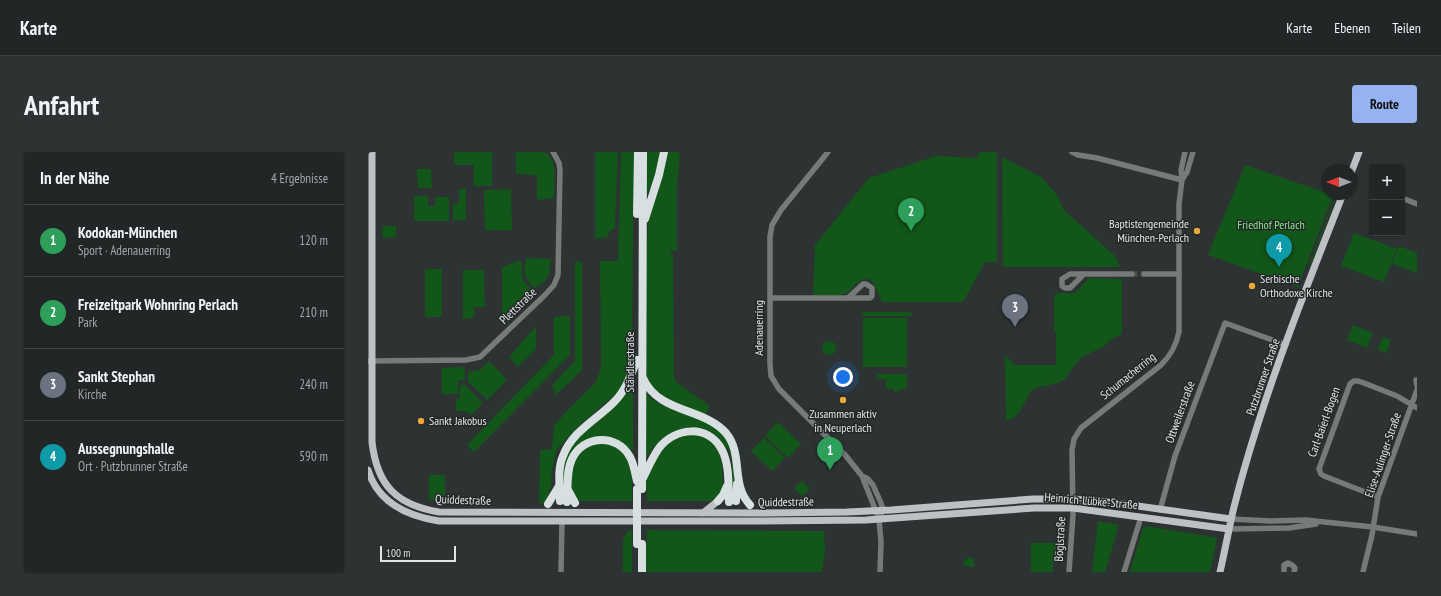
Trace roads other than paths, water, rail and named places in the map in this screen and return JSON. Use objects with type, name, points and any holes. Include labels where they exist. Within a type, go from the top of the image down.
[{"type":"highway","name":"Ständlerstraße","points":[[637,572],[639,544],[637,360],[638,152]]},
{"type":"highway","name":"Ständlerstraße","points":[[639,485],[642,376],[643,152]]},
{"type":"highway","points":[[642,222],[645,219],[660,175],[664,152]]},
{"type":"highway","points":[[575,503],[564,486],[561,462],[568,446],[577,434],[616,400],[630,378],[637,360]]},
{"type":"highway","points":[[642,376],[648,388],[656,396],[674,406],[707,420],[726,434],[736,456],[737,472],[741,491],[744,498],[750,505]]},
{"type":"highway","points":[[639,485],[651,460],[665,442],[681,432],[701,432],[712,437],[717,442],[726,460],[728,484],[733,502]]},
{"type":"highway","points":[[563,501],[564,486],[574,455],[586,444],[600,440],[614,442],[625,450],[630,456],[639,485]]},
{"type":"highway","points":[[733,502],[737,472]]},
{"type":"highway","points":[[718,501],[723,495],[728,484]]},
{"type":"highway","points":[[548,504],[564,486]]},
{"type":"highway","name":"Ständlerstraße","points":[[639,544],[642,572]]},
{"type":"main road","name":"Quiddestraße","points":[[372,152],[370,361],[373,451],[378,470],[386,484],[396,495],[408,503],[422,509],[440,512],[765,513],[883,510]]},
{"type":"main road","points":[[1354,164],[1359,152]]},
{"type":"main road","name":"Putzbrunner Straße","points":[[1220,572],[1231,519],[1252,445],[1286,345],[1341,200]]},
{"type":"main road","name":"Quiddestraße","points":[[368,470],[378,490],[390,502],[404,512],[422,519],[439,521],[733,521],[879,519]]},
{"type":"main road","name":"Heinrich-Lübke-Straße","points":[[883,510],[1019,500],[1073,499],[1116,503],[1231,519]]},
{"type":"main road","points":[[562,521],[563,501]]},
{"type":"main road","points":[[702,513],[718,501]]},
{"type":"main road","points":[[733,502],[733,521]]},
{"type":"main road","points":[[575,503],[589,513]]},
{"type":"main road","points":[[540,512],[548,504]]},
{"type":"main road","points":[[750,505],[765,513]]},
{"type":"main road","name":"Heinrich-Lübke-Straße","points":[[879,519],[1034,508],[1073,508],[1229,529]]},
{"type":"street","name":"Plettstraße","points":[[370,361],[466,360],[480,357],[554,285],[558,275],[560,257],[560,170],[559,163],[553,152]]},
{"type":"street","name":"Adenauerring","points":[[820,161],[823,152]]},
{"type":"street","name":"Adenauerring","points":[[828,152],[781,210],[772,225],[770,237],[771,376],[786,396],[846,456],[862,476],[879,519]]},
{"type":"street","points":[[1072,152],[1078,155],[1097,158],[1182,180]]},
{"type":"street","points":[[1093,152],[1097,158]]},
{"type":"street","points":[[1182,180],[1181,170],[1185,152]]},
{"type":"street","points":[[1182,180],[1187,172],[1192,152]]},
{"type":"street","name":"Schumacherring","points":[[1073,508],[1072,450],[1077,433],[1081,428],[1161,365],[1172,352],[1179,332],[1179,204],[1182,180]]},
{"type":"street","points":[[1405,199],[1417,204]]},
{"type":"street","points":[[1084,274],[1132,274]]},
{"type":"street","points":[[1144,274],[1179,274]]},
{"type":"street","points":[[770,298],[848,298]]},
{"type":"street","name":"Ottweilerstraße","points":[[1160,510],[1178,448],[1225,323],[1286,345]]},
{"type":"street","name":"Carl-Baierl-Bogen","points":[[1378,497],[1324,476],[1321,474],[1319,466],[1350,384],[1358,381],[1397,396],[1414,407]]},
{"type":"street","name":"Elise-Aulinger-Straße","points":[[1363,572],[1378,497],[1414,407],[1417,390]]},
{"type":"street","name":"Adenauerring","points":[[862,476],[868,479],[873,486],[883,510]]},
{"type":"street","name":"Böglstraße","points":[[1069,572],[1073,508]]},
{"type":"street","points":[[880,572],[881,542],[879,519],[883,510]]},
{"type":"street","points":[[1124,572],[1141,517]]},
{"type":"street","points":[[1231,519],[1259,521],[1305,520],[1373,527],[1417,534]]},
{"type":"street","points":[[561,572],[562,521]]},
{"type":"street","points":[[1229,529],[1290,528],[1323,523]]},
{"type":"street","points":[[1284,572],[1284,565],[1288,563],[1294,568],[1294,572]]},
{"type":"tunnel","points":[[1132,274],[1144,274]]},
{"type":"place","name":"Freizeitpark Wohnring Perlach","points":[[911,231]]},
{"type":"place","name":"Baptistengemeinde München-Perlach","points":[[1197,231]]},
{"type":"place","name":"Aussegnungshalle","points":[[1279,267]]},
{"type":"place","name":"Serbische Orthodoxe Kirche","points":[[1252,286]]},
{"type":"place","name":"Sankt Stephan","points":[[1015,327]]},
{"type":"place","name":"Zusammen aktiv in Neuperlach","points":[[843,400]]},
{"type":"place","name":"Sankt Jakobus","points":[[421,421]]},
{"type":"place","name":"Kodokan-München","points":[[830,470]]},
{"type":"park label","name":"Friedhof Perlach","points":[[1271,225]]}]
